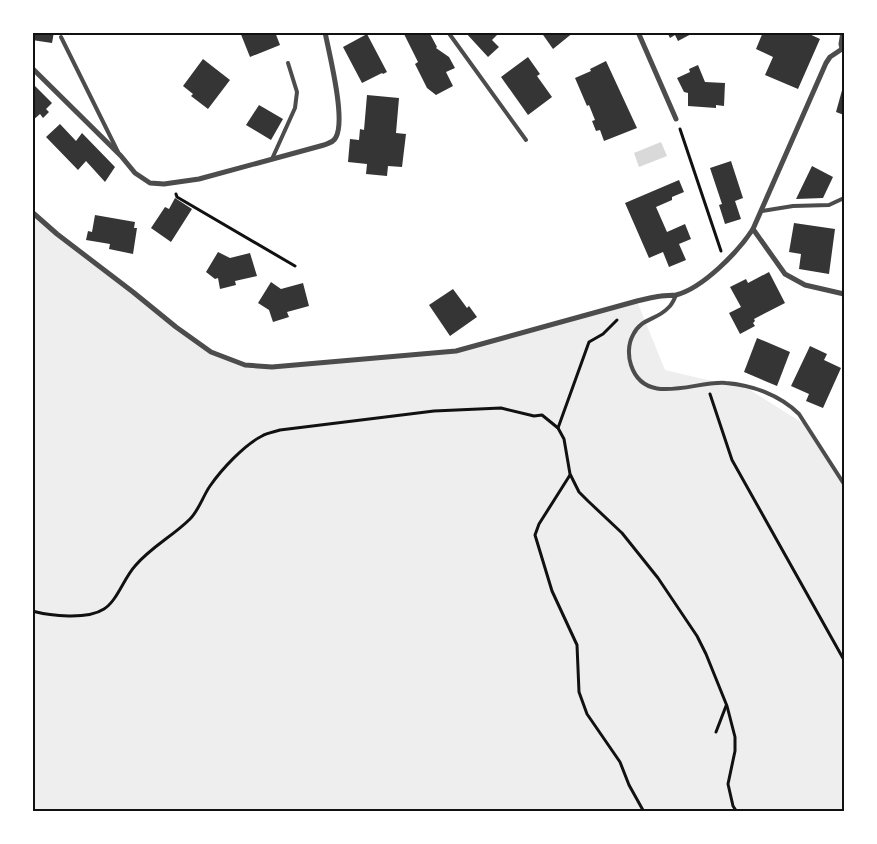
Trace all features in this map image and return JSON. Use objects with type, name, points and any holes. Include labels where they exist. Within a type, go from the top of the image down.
[{"type":"street","points":[[32,68],[135,173],[145,181],[156,184],[174,184],[199,179],[330,143],[337,136],[340,123],[336,88],[325,32]]},
{"type":"street","points":[[638,32],[676,119]]},
{"type":"street","points":[[32,212],[57,234],[134,292],[176,327],[212,352],[246,365],[272,367],[456,351],[638,301],[658,296],[676,295],[699,283],[724,263],[738,250],[753,229],[826,63],[830,57],[843,51],[841,44],[843,32]]},
{"type":"street","points":[[753,229],[785,274],[805,285],[844,294]]},
{"type":"lane","points":[[448,32],[526,140]]},
{"type":"lane","points":[[60,37],[120,156]]},
{"type":"lane","points":[[272,159],[295,108],[297,92],[288,63]]},
{"type":"lane","points":[[762,210],[793,206],[829,205],[844,198]]},
{"type":"lane","points":[[676,295],[667,310],[646,320],[633,334],[629,350],[629,360],[637,377],[646,385],[655,388],[676,389],[706,383],[727,383],[749,386],[771,394],[791,406],[809,427],[844,484]]},
{"type":"path","points":[[676,119],[724,263]]},
{"type":"path","points":[[174,184],[177,197],[295,266]]},
{"type":"path","points":[[558,428],[589,342],[603,334],[638,301]]},
{"type":"path","points":[[706,383],[732,460],[844,660]]},
{"type":"path","points":[[32,611],[71,616],[91,614],[103,610],[110,604],[123,580],[134,566],[192,518],[209,486],[233,457],[262,436],[280,430],[434,411],[501,408],[534,416],[542,415],[558,428],[564,439],[570,474],[579,492],[622,533],[658,578],[697,636],[706,654],[727,706],[735,737],[735,751],[728,784],[733,806],[737,812]]},
{"type":"path","points":[[570,474],[539,524],[535,535],[552,591],[577,645],[580,692],[587,714],[620,762],[629,785],[644,812]]},
{"type":"path","points":[[716,732],[727,706]]},
{"type":"shaded area","points":[[661,142],[667,156],[639,167],[634,153]]},
{"type":"shaded area","points":[[32,212],[211,352],[245,365],[272,367],[456,351],[637,301],[665,370],[716,382],[742,385],[809,427],[844,484],[844,811],[33,811]]},
{"type":"building","points":[[32,32],[54,32],[52,43],[32,40]]},
{"type":"building","points":[[240,32],[275,32],[280,45],[250,57]]},
{"type":"building","points":[[407,32],[429,32],[436,48],[449,57],[455,68],[446,72],[453,86],[436,95],[427,88],[415,64],[418,62],[404,34]]},
{"type":"building","points":[[465,32],[500,32],[492,40],[499,47],[488,57]]},
{"type":"building","points":[[541,32],[574,32],[553,49]]},
{"type":"building","points":[[667,32],[695,32],[678,41],[675,35],[670,38]]},
{"type":"building","points":[[763,32],[805,32],[820,39],[798,89],[765,75],[773,57],[756,49]]},
{"type":"building","points":[[367,34],[387,72],[362,83],[343,47]]},
{"type":"building","points":[[528,57],[540,74],[537,76],[552,97],[528,115],[501,77]]},
{"type":"building","points":[[203,59],[230,80],[208,109],[191,96],[193,94],[183,86]]},
{"type":"building","points":[[606,61],[637,128],[604,141],[600,130],[596,131],[592,121],[595,120],[575,78],[591,71],[590,69]]},
{"type":"building","points":[[698,65],[705,82],[725,83],[724,106],[716,105],[716,108],[688,106],[688,93],[684,92],[677,78],[690,72],[689,69]]},
{"type":"building","points":[[844,83],[844,115],[836,112]]},
{"type":"building","points":[[35,86],[52,103],[46,109],[49,112],[43,118],[40,114],[32,121],[32,88]]},
{"type":"building","points":[[367,95],[399,98],[396,133],[406,134],[402,167],[388,166],[387,176],[366,174],[367,164],[348,162],[350,139],[359,140],[360,129],[364,130]]},
{"type":"building","points":[[259,105],[283,119],[271,140],[246,125]]},
{"type":"building","points":[[60,124],[76,141],[82,133],[115,167],[105,182],[86,161],[78,170],[46,137]]},
{"type":"building","points":[[731,161],[743,198],[735,201],[741,219],[725,224],[719,205],[722,204],[710,168]]},
{"type":"building","points":[[812,166],[833,177],[823,198],[796,199]]},
{"type":"building","points":[[679,180],[684,192],[656,207],[667,232],[685,224],[691,239],[679,244],[686,260],[669,267],[663,252],[649,258],[625,203]]},
{"type":"building","points":[[175,198],[192,209],[171,242],[151,228],[165,207],[169,209]]},
{"type":"building","points":[[95,215],[135,222],[134,228],[137,228],[133,254],[109,249],[110,244],[86,240],[88,231],[92,232]]},
{"type":"building","points":[[794,223],[835,229],[829,274],[799,269],[801,254],[789,252]]},
{"type":"building","points":[[218,252],[230,258],[250,253],[257,276],[235,281],[236,285],[220,289],[218,278],[215,279],[206,272]]},
{"type":"building","points":[[769,272],[785,303],[754,319],[753,323],[755,326],[740,334],[729,313],[741,307],[730,287],[746,279],[748,283]]},
{"type":"building","points":[[271,282],[281,289],[303,283],[309,306],[287,312],[289,317],[273,322],[269,310],[258,303]]},
{"type":"building","points":[[453,289],[467,308],[469,306],[477,317],[450,336],[429,305]]},
{"type":"building","points":[[757,338],[790,352],[777,386],[744,372]]},
{"type":"building","points":[[810,346],[827,354],[824,360],[841,368],[823,408],[806,401],[809,394],[791,386]]}]
